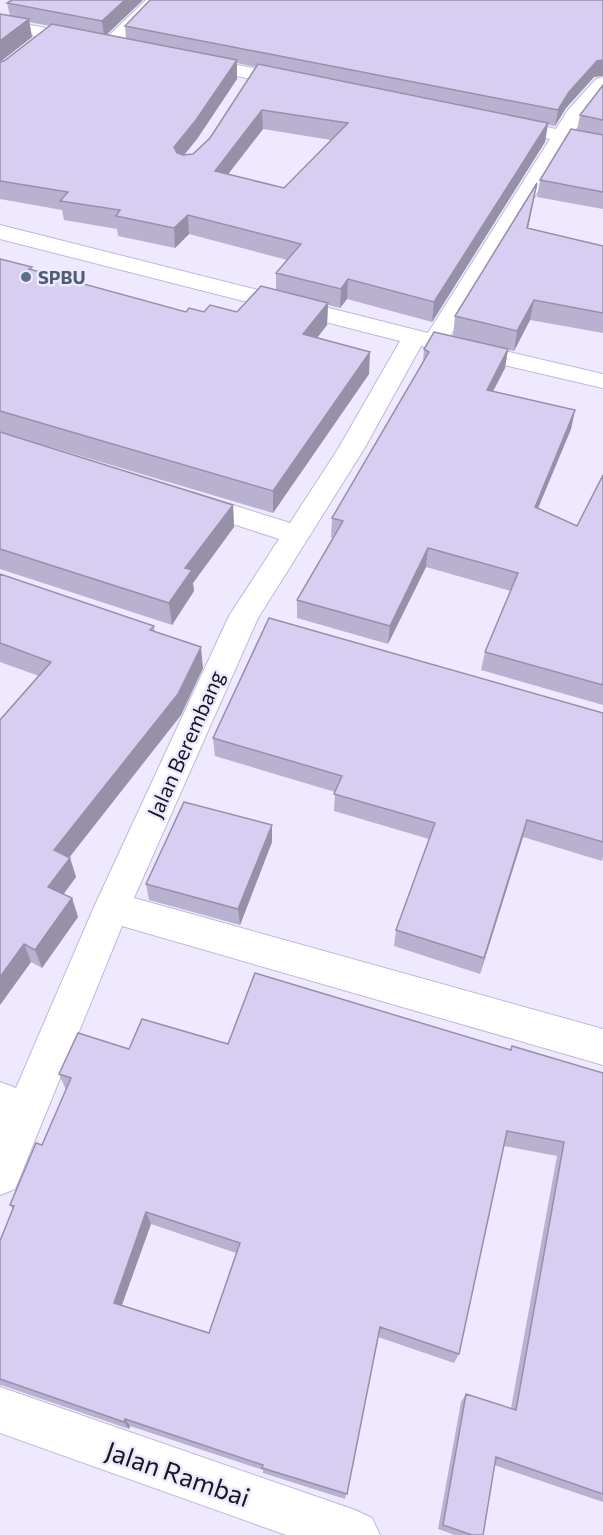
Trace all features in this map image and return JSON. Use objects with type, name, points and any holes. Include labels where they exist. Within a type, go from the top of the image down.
[{"type":"street","points":[[108,46],[156,0]]},
{"type":"street","points":[[0,24],[127,49]]},
{"type":"street","points":[[34,47],[51,34]]},
{"type":"street","points":[[171,58],[309,85]]},
{"type":"street","points":[[240,93],[252,74]]},
{"type":"street","name":"Jalan Berembang","points":[[0,1174],[13,1108],[112,907],[213,652],[244,616],[351,449],[575,114],[603,83]]},
{"type":"street","points":[[481,118],[603,145]]},
{"type":"street","points":[[6,240],[603,381]]},
{"type":"street","points":[[170,495],[295,534]]},
{"type":"street","points":[[244,616],[277,626]]},
{"type":"street","points":[[112,907],[603,1047]]},
{"type":"street","name":"Jalan Rambai","points":[[0,1410],[355,1535]]},
{"type":"building","points":[[12,0],[125,0],[102,21],[7,3]]},
{"type":"building","points":[[150,0],[603,0],[603,60],[597,61],[569,92],[558,110],[125,26]]},
{"type":"building","points":[[0,14],[29,19],[0,41]]},
{"type":"building","points":[[52,24],[237,60],[196,120],[174,147],[177,153],[183,155],[193,154],[210,138],[258,64],[548,123],[434,302],[348,279],[341,289],[276,273],[301,244],[188,215],[174,228],[116,216],[120,210],[60,201],[68,192],[0,181],[0,62]],"holes":[[[262,110],[348,123],[284,188],[215,171]]]},
{"type":"building","points":[[603,85],[603,120],[580,115]]},
{"type":"building","points":[[571,129],[603,135],[603,192],[540,180]]},
{"type":"building","points":[[537,183],[527,228],[603,246],[603,313],[534,300],[517,331],[455,316]]},
{"type":"building","points":[[0,259],[186,312],[189,308],[204,312],[210,305],[237,312],[261,286],[328,303],[303,334],[370,352],[273,491],[0,411]]},
{"type":"building","points":[[434,332],[508,349],[487,390],[575,410],[535,507],[577,526],[603,475],[603,685],[485,652],[518,573],[428,548],[390,626],[297,600],[343,521],[332,518],[429,352],[424,349]]},
{"type":"building","points":[[0,432],[233,505],[185,568],[192,570],[169,603],[0,549]]},
{"type":"building","points":[[0,574],[154,626],[150,630],[201,647],[178,694],[54,850],[70,858],[48,887],[72,898],[35,950],[24,944],[0,977],[0,720],[51,662],[0,643]]},
{"type":"building","points":[[269,618],[603,713],[603,842],[527,820],[484,958],[396,930],[435,823],[334,794],[342,776],[213,738]]},
{"type":"building","points":[[184,802],[272,825],[238,909],[146,884]]},
{"type":"building","points":[[255,973],[511,1050],[512,1046],[603,1073],[603,1494],[496,1457],[483,1535],[472,1535],[443,1525],[466,1394],[516,1410],[564,1142],[507,1131],[459,1354],[380,1327],[347,1494],[262,1468],[263,1465],[125,1419],[124,1422],[0,1379],[0,1241],[14,1206],[10,1205],[36,1143],[42,1145],[71,1078],[59,1074],[78,1033],[129,1049],[142,1019],[228,1044]],"holes":[[[146,1212],[240,1243],[209,1333],[114,1303]]]},
{"type":"place","name":"SPBU","points":[[26,277]]}]
